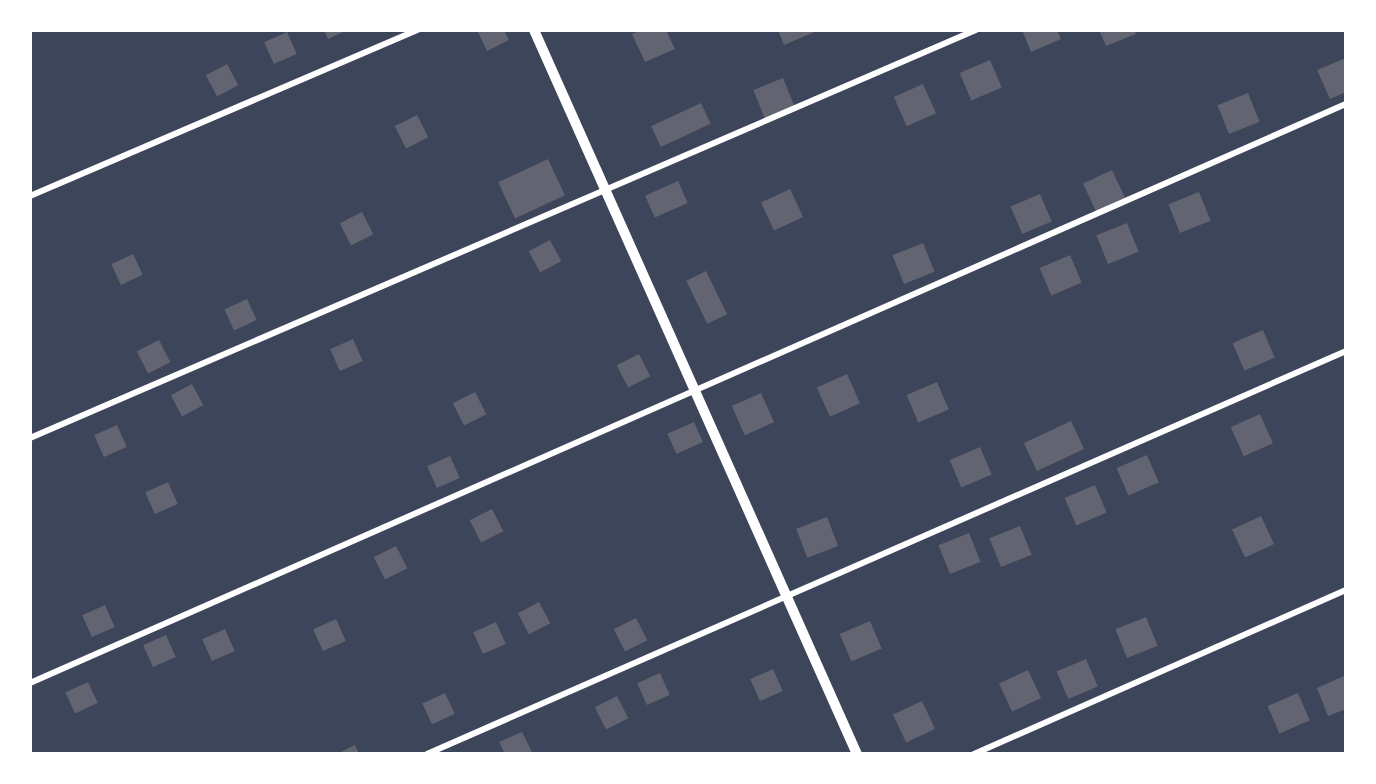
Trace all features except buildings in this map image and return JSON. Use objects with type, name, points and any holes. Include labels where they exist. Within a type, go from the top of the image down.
[{"type":"street","points":[[534,30],[857,754]]},
{"type":"lane","points":[[30,196],[418,30]]},
{"type":"lane","points":[[30,438],[608,193],[976,30]]},
{"type":"lane","points":[[30,683],[697,393],[1346,104]]},
{"type":"lane","points":[[426,754],[786,592],[1085,470],[1346,352]]},
{"type":"lane","points":[[974,754],[1346,590]]},
{"type":"shaded area","points":[[30,30],[1346,30],[1346,754],[30,754]]}]
